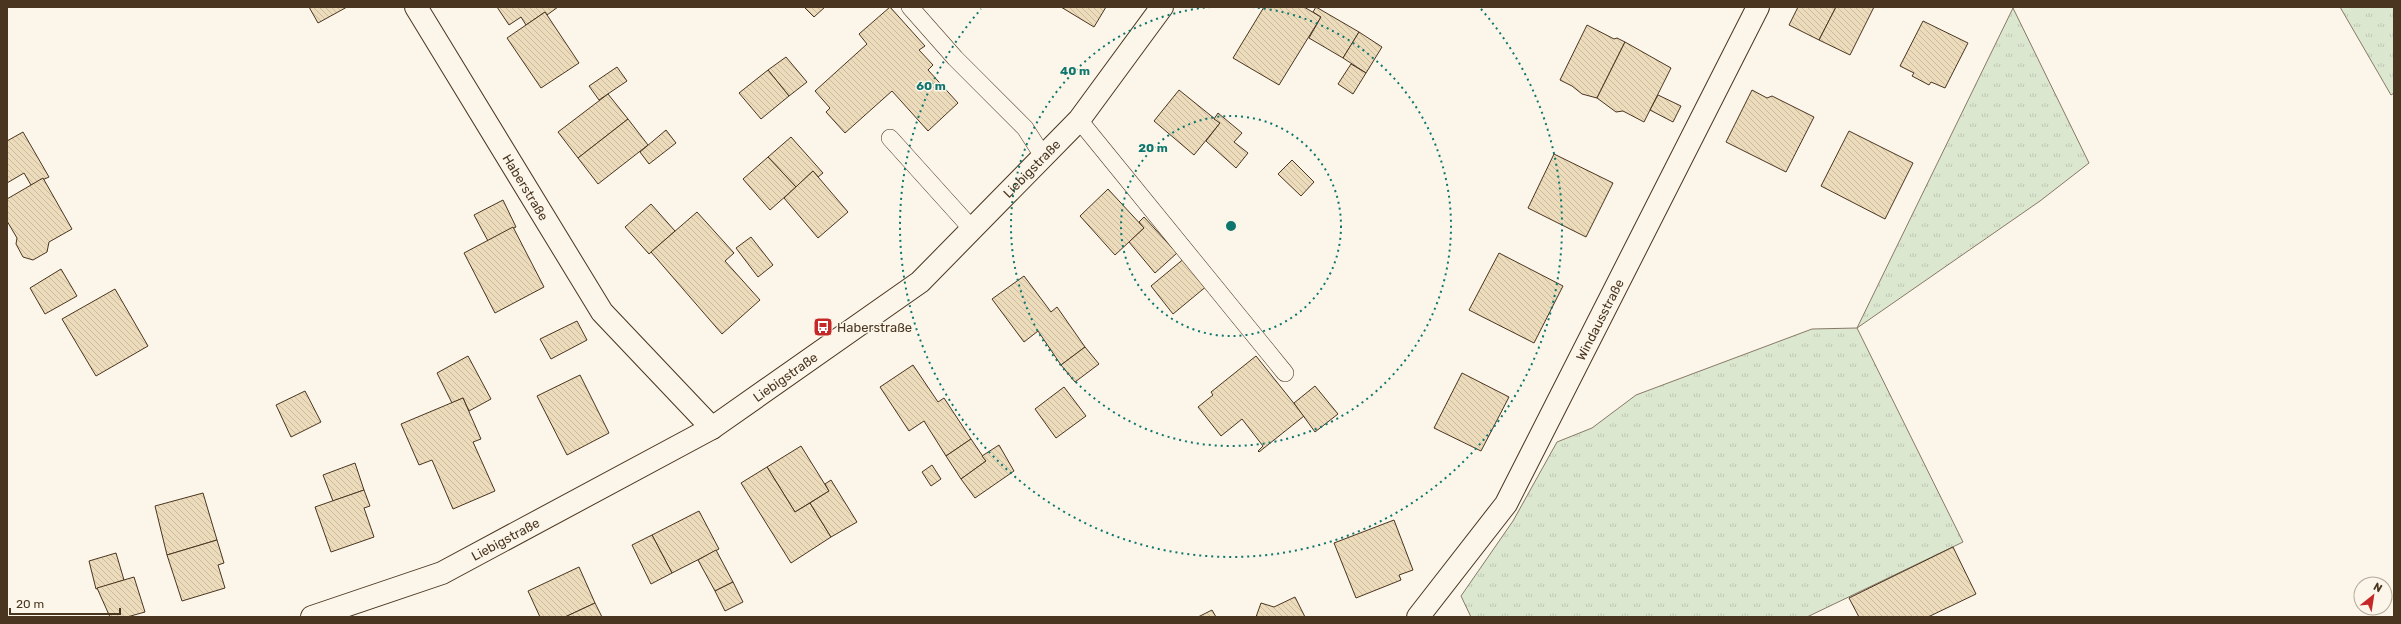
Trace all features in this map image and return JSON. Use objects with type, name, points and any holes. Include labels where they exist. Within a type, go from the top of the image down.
[{"type":"street","name":"Haberstraße","points":[[416,7],[602,312],[712,428]]},
{"type":"street","name":"Liebigstraße","points":[[312,617],[442,573],[712,428],[920,282],[1079,120],[1162,7]]},
{"type":"street","name":"Windausstraße","points":[[1418,617],[1506,504],[1758,7]]},
{"type":"lane","points":[[910,7],[955,58],[1025,128],[1043,156]]},
{"type":"lane","points":[[1079,120],[1285,373]]},
{"type":"lane","points":[[890,138],[972,229]]},
{"type":"green space","points":[[2340,7],[2394,7],[2394,93],[2391,95]]},
{"type":"green space","points":[[2013,8],[2089,163],[2040,201],[1857,328]]},
{"type":"green space","points":[[1857,328],[1963,542],[1807,617],[1471,617],[1461,596],[1513,521],[1557,442],[1592,428],[1636,395],[1812,329]]},
{"type":"building","points":[[309,7],[347,7],[318,23]]},
{"type":"building","points":[[497,7],[558,7],[547,15],[545,12],[526,25],[521,17],[509,25]]},
{"type":"building","points":[[804,7],[825,7],[814,17]]},
{"type":"building","points":[[890,7],[925,46],[919,50],[933,65],[928,70],[958,103],[928,131],[892,91],[845,133],[826,112],[830,108],[815,91],[867,44],[859,34]]},
{"type":"building","points":[[1061,7],[1106,7],[1094,27]]},
{"type":"building","points":[[1264,7],[1304,7],[1321,17],[1279,85],[1233,58]]},
{"type":"building","points":[[1316,7],[1359,32],[1343,58],[1309,38],[1321,17],[1313,12]]},
{"type":"building","points":[[1798,7],[1836,7],[1819,40],[1789,25]]},
{"type":"building","points":[[1836,7],[1874,7],[1850,55],[1819,40]]},
{"type":"building","points":[[545,12],[579,63],[541,88],[507,38]]},
{"type":"building","points":[[1923,21],[1968,43],[1945,88],[1931,82],[1929,85],[1912,76],[1914,73],[1900,66]]},
{"type":"building","points":[[1587,25],[1614,39],[1617,38],[1625,42],[1597,98],[1582,94],[1572,86],[1560,80]]},
{"type":"building","points":[[1359,32],[1382,47],[1366,73],[1343,58]]},
{"type":"building","points":[[1625,42],[1671,68],[1644,122],[1623,111],[1616,112],[1597,98]]},
{"type":"building","points":[[786,57],[807,82],[789,96],[768,70]]},
{"type":"building","points":[[1351,64],[1366,73],[1353,94],[1338,84]]},
{"type":"building","points":[[617,67],[627,81],[599,100],[589,86]]},
{"type":"building","points":[[768,70],[789,96],[761,119],[739,93]]},
{"type":"building","points":[[1179,90],[1220,123],[1194,155],[1154,121]]},
{"type":"building","points":[[1752,90],[1767,98],[1772,96],[1814,117],[1786,172],[1726,142]]},
{"type":"building","points":[[608,94],[628,119],[578,158],[558,132]]},
{"type":"building","points":[[1658,95],[1681,106],[1673,122],[1650,110]]},
{"type":"building","points":[[1218,113],[1242,133],[1234,142],[1248,153],[1236,168],[1206,141],[1220,123],[1214,119]]},
{"type":"building","points":[[628,119],[648,145],[598,184],[578,158]]},
{"type":"building","points":[[666,130],[676,143],[649,164],[640,152]]},
{"type":"building","points":[[1849,131],[1913,163],[1885,219],[1821,186]]},
{"type":"building","points":[[23,132],[49,177],[31,185],[24,173],[7,183],[7,141]]},
{"type":"building","points":[[791,137],[823,173],[818,177],[813,171],[796,187],[768,157]]},
{"type":"building","points":[[1554,154],[1613,183],[1586,237],[1528,208]]},
{"type":"building","points":[[768,157],[796,187],[770,210],[743,179]]},
{"type":"building","points":[[1292,160],[1314,182],[1301,196],[1278,174]]},
{"type":"building","points":[[813,171],[848,212],[818,238],[784,198]]},
{"type":"building","points":[[43,178],[72,229],[49,242],[47,252],[33,260],[23,257],[16,244],[17,238],[7,221],[7,199]]},
{"type":"building","points":[[1108,189],[1144,228],[1115,255],[1080,216]]},
{"type":"building","points":[[503,200],[516,227],[488,241],[474,215]]},
{"type":"building","points":[[651,204],[675,231],[649,254],[625,227]]},
{"type":"building","points":[[697,212],[734,253],[725,261],[760,300],[722,334],[651,252]]},
{"type":"building","points":[[1144,217],[1177,253],[1155,273],[1129,242],[1144,228],[1139,222]]},
{"type":"building","points":[[513,227],[544,287],[495,313],[464,253]]},
{"type":"building","points":[[751,237],[773,265],[758,277],[736,248]]},
{"type":"building","points":[[1499,253],[1563,286],[1534,343],[1469,310]]},
{"type":"building","points":[[1186,257],[1208,285],[1173,314],[1151,286]]},
{"type":"building","points":[[61,269],[77,296],[45,314],[30,288]]},
{"type":"building","points":[[1024,276],[1051,312],[1057,307],[1085,347],[1061,365],[1038,331],[1024,342],[992,299]]},
{"type":"building","points":[[115,289],[148,346],[96,376],[62,319]]},
{"type":"building","points":[[577,321],[587,340],[551,359],[540,339]]},
{"type":"building","points":[[1085,347],[1099,364],[1075,382],[1061,365]]},
{"type":"building","points":[[468,356],[491,399],[469,411],[463,398],[452,403],[437,373]]},
{"type":"building","points":[[1256,356],[1304,416],[1259,452],[1258,451],[1263,446],[1242,419],[1221,436],[1198,407],[1213,395],[1211,392]]},
{"type":"building","points":[[913,365],[938,402],[944,398],[971,439],[946,456],[924,421],[909,431],[880,387]]},
{"type":"building","points":[[1462,373],[1509,397],[1481,451],[1434,428]]},
{"type":"building","points":[[580,375],[609,433],[567,455],[537,396]]},
{"type":"building","points":[[1315,386],[1338,414],[1315,432],[1294,403]]},
{"type":"building","points":[[1064,387],[1086,416],[1056,438],[1035,409]]},
{"type":"building","points":[[305,391],[321,422],[291,437],[276,405]]},
{"type":"building","points":[[463,398],[481,439],[473,442],[495,491],[453,509],[432,460],[419,465],[401,424]]},
{"type":"building","points":[[971,439],[986,461],[961,479],[946,456]]},
{"type":"building","points":[[999,445],[1014,471],[975,498],[961,479],[986,461],[982,456]]},
{"type":"building","points":[[801,446],[829,491],[795,512],[767,467]]},
{"type":"building","points":[[355,463],[364,490],[333,501],[323,475]]},
{"type":"building","points":[[932,465],[941,479],[931,486],[922,472]]},
{"type":"building","points":[[767,467],[795,512],[810,503],[831,537],[791,563],[741,483]]},
{"type":"building","points":[[831,480],[857,522],[831,537],[810,503],[829,491],[825,484]]},
{"type":"building","points":[[364,490],[370,506],[364,508],[374,537],[331,552],[315,507]]},
{"type":"building","points":[[203,493],[217,540],[167,555],[155,506]]},
{"type":"building","points":[[699,511],[719,549],[672,573],[652,535]]},
{"type":"building","points":[[1394,520],[1413,570],[1399,575],[1401,580],[1356,598],[1334,543]]},
{"type":"building","points":[[652,535],[672,573],[651,584],[632,545]]},
{"type":"building","points":[[217,540],[224,563],[218,565],[225,588],[182,601],[167,555]]},
{"type":"building","points":[[1953,547],[1976,594],[1928,617],[1859,617],[1849,598]]},
{"type":"building","points":[[716,550],[733,582],[715,591],[698,560]]},
{"type":"building","points":[[116,553],[124,580],[96,589],[89,561]]},
{"type":"building","points":[[579,567],[595,603],[565,617],[540,617],[528,591]]},
{"type":"building","points":[[134,577],[145,612],[127,617],[110,617],[97,588]]},
{"type":"building","points":[[733,582],[743,602],[725,611],[715,591]]},
{"type":"building","points":[[1295,597],[1305,617],[1256,617],[1261,603],[1274,607]]},
{"type":"building","points":[[595,603],[602,617],[565,617]]},
{"type":"building","points":[[1212,610],[1216,617],[1198,617]]},
{"type":"place","name":"Haberstraße","points":[[823,327]]}]
